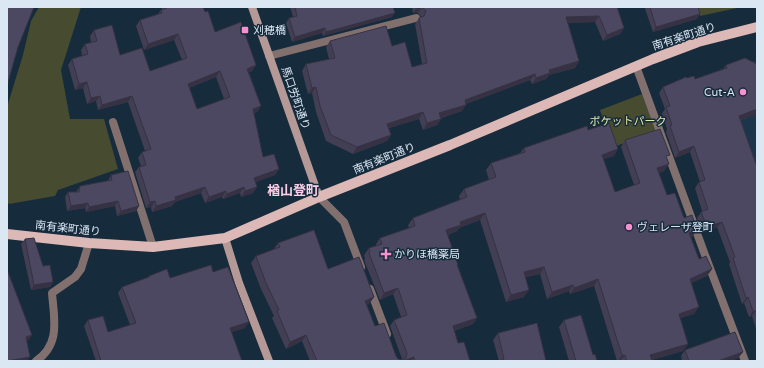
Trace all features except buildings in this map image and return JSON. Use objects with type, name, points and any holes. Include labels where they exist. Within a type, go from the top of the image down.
[{"type":"main road","name":"南有楽町通り","points":[[7,234],[89,243],[153,247],[225,238],[319,197],[636,66],[698,42],[757,28]]},
{"type":"street","name":"馬口労町通り","points":[[252,7],[319,197]]},
{"type":"street","points":[[269,56],[416,18]]},
{"type":"street","points":[[636,66],[745,361]]},
{"type":"street","points":[[113,122],[153,247]]},
{"type":"street","points":[[319,197],[344,222],[391,344]]},
{"type":"street","points":[[225,238],[239,282],[269,361]]},
{"type":"street","points":[[36,361],[45,355],[52,341],[55,330],[52,293],[75,277],[81,269],[89,243]]},
{"type":"shaded area","name":"Cut-A","points":[[757,60],[757,169],[720,69]]},
{"type":"green space","points":[[39,7],[81,7],[61,70],[70,119],[104,119],[118,169],[58,190],[55,196],[9,204],[7,201],[7,107],[23,55],[31,21]]},
{"type":"green space","points":[[698,7],[742,7],[700,16]]},
{"type":"green space","name":"ポケットパーク","points":[[642,94],[656,132],[613,147],[600,110]]},
{"type":"place","name":"刈穂橋","points":[[245,30]]},
{"type":"place","name":"Cut-A","points":[[743,92]]},
{"type":"place","name":"ヴェレーザ登町","points":[[629,227]]},
{"type":"place","name":"かりほ橋薬局","points":[[386,254]]},
{"type":"district","name":"楢山登町","points":[[293,190]]}]
